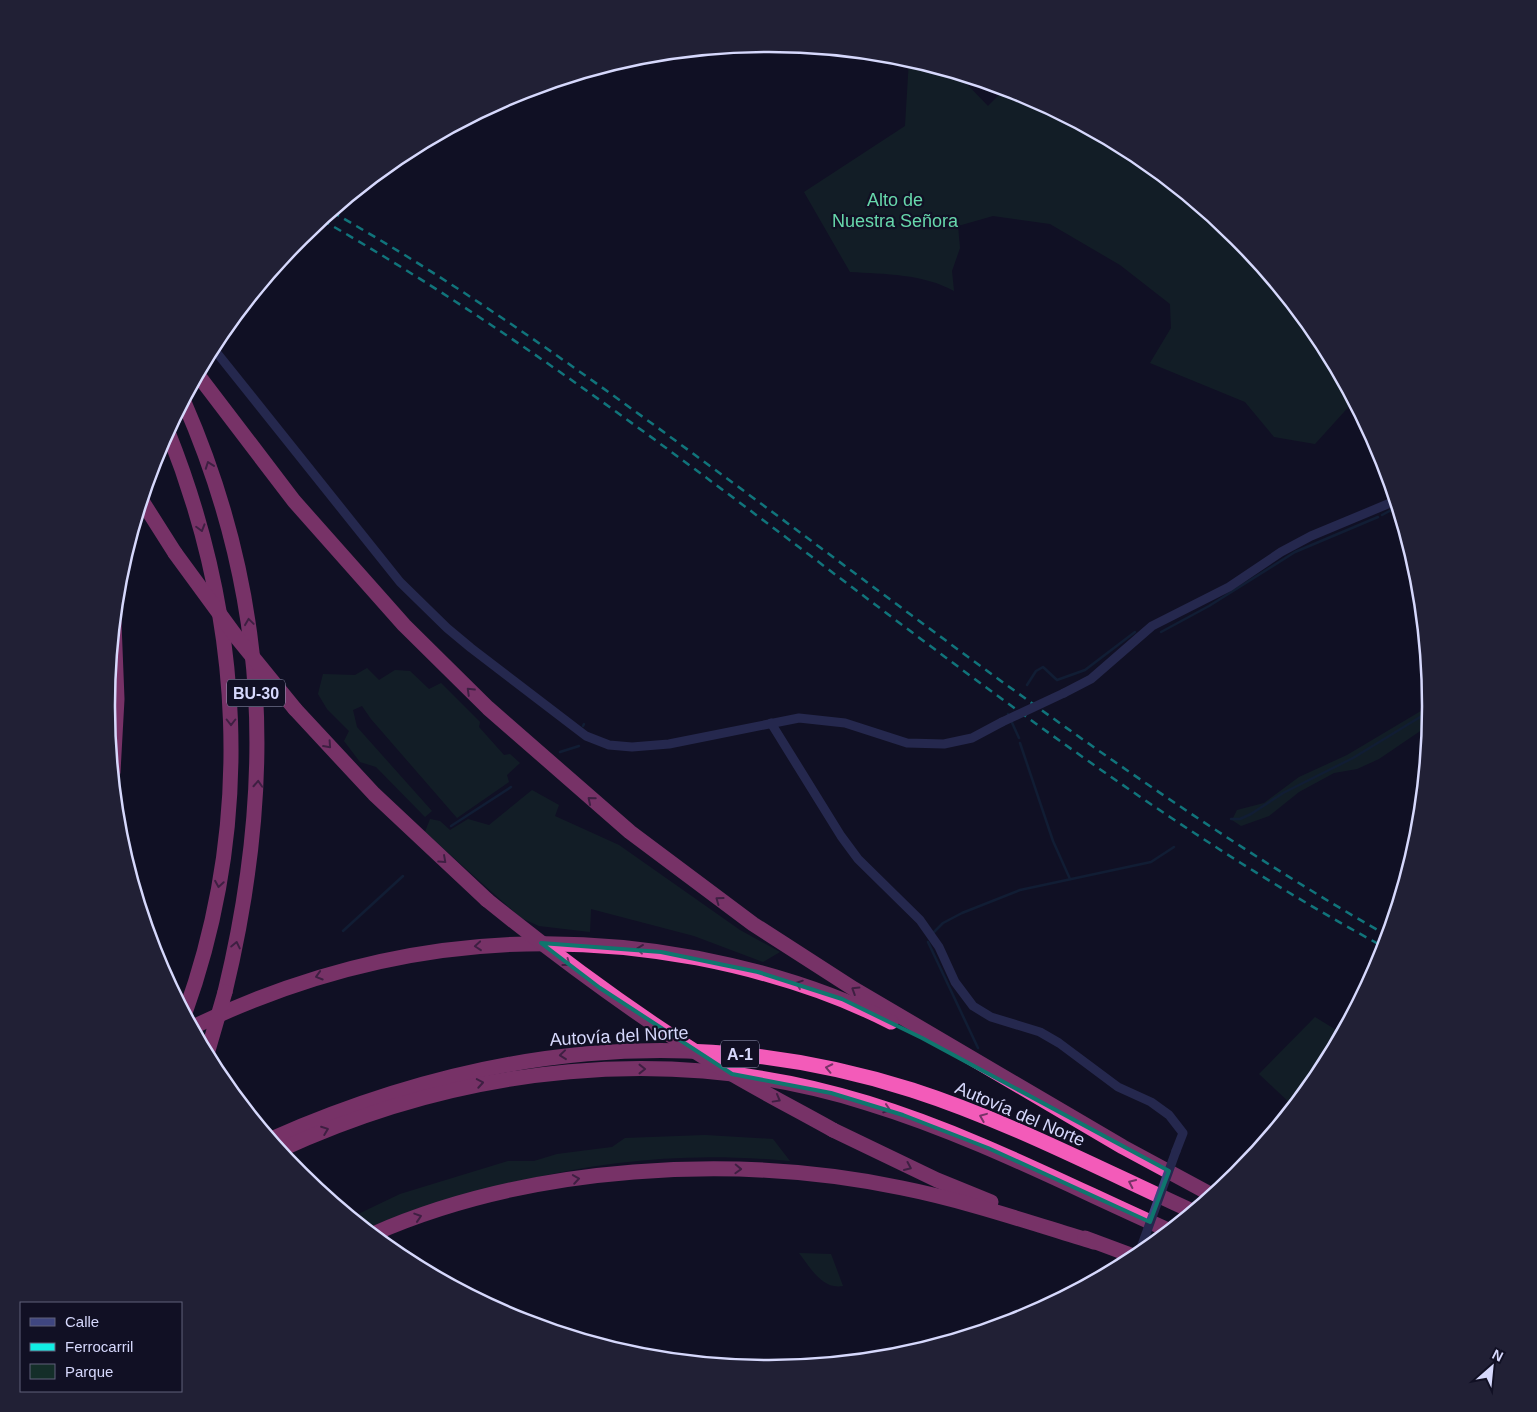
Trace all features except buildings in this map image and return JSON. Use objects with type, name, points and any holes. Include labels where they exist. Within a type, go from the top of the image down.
[{"type":"highway","points":[[202,381],[267,468],[366,584],[488,708],[595,803],[680,871],[782,943],[930,1035],[1124,1147],[1205,1191]]},
{"type":"highway","name":"BU-30","points":[[187,409],[212,472],[229,528],[247,606],[256,680],[258,774],[253,838],[242,918],[225,992],[210,1044]]},
{"type":"highway","name":"BU-30","points":[[171,442],[203,533],[218,601],[230,704],[229,813],[219,887],[199,974],[188,1005]]},
{"type":"highway","points":[[146,508],[175,553],[238,638],[295,709],[374,794],[487,900],[560,958],[638,1014],[711,1062],[833,1130],[938,1180],[1094,1242]]},
{"type":"highway","points":[[115,727],[116,670]]},
{"type":"highway","points":[[198,1025],[281,989],[356,966],[438,950],[517,943],[563,943],[643,949],[758,972],[842,999],[922,1038],[1076,1123],[1124,1147]]},
{"type":"highway","name":"Autovía del Norte","points":[[277,1137],[382,1095],[425,1082],[518,1062],[559,1056],[640,1050],[740,1054],[839,1070],[935,1098],[1010,1128],[1186,1208]]},
{"type":"highway","name":"Autovía del Norte","points":[[287,1147],[384,1108],[496,1080],[548,1073],[619,1068],[714,1072],[812,1088],[903,1114],[988,1148],[1162,1227]]},
{"type":"highway","points":[[381,1231],[451,1206],[534,1186],[626,1173],[725,1168],[830,1175],[902,1188],[987,1209],[1126,1253]]},
{"type":"street","points":[[218,354],[400,582],[416,598],[471,648],[586,736],[597,741],[622,746],[655,746],[719,736],[798,718],[814,718],[845,723],[907,743],[944,744],[972,738],[1090,679],[1152,626],[1229,587],[1296,544],[1390,504]]},
{"type":"street","points":[[771,723],[840,836],[858,859],[920,920],[938,947],[955,982],[973,1006],[991,1017],[1040,1032],[1118,1087],[1151,1102],[1169,1115],[1183,1132],[1142,1241]]},
{"type":"highlighted area","points":[[541,943],[661,952],[758,972],[842,999],[922,1038],[1169,1171],[1150,1222],[988,1148],[903,1115],[831,1093],[732,1074],[600,988]]},
{"type":"green space","name":"Alto de Nuestra Señora","points":[[909,68],[966,83],[988,106],[999,95],[1019,102],[1058,120],[1132,163],[1199,215],[1231,244],[1260,275],[1312,343],[1349,406],[1315,444],[1274,437],[1245,402],[1150,363],[1171,328],[1170,304],[1120,265],[1050,224],[993,216],[958,226],[960,248],[952,271],[954,291],[942,285],[917,278],[890,274],[850,272],[804,192],[905,126]]},
{"type":"green space","points":[[367,668],[379,680],[395,670],[410,671],[429,689],[441,683],[480,722],[479,727],[504,755],[510,754],[520,763],[507,775],[509,782],[457,818],[371,719],[362,706],[353,710],[357,727],[432,811],[425,817],[376,767],[360,762],[344,741],[349,731],[327,709],[318,694],[323,674],[355,675]]},
{"type":"green space","points":[[1422,710],[1421,730],[1379,759],[1357,769],[1334,773],[1299,792],[1269,816],[1241,826],[1232,820],[1237,810],[1264,803],[1299,777],[1347,755]]},
{"type":"green space","points":[[532,790],[559,805],[555,816],[619,845],[740,930],[780,952],[763,962],[694,936],[591,909],[590,932],[539,926],[521,918],[425,832],[430,819],[440,821],[450,830],[468,819],[489,825]]},
{"type":"green space","points":[[1315,1017],[1336,1030],[1312,1069],[1289,1102],[1259,1074]]},
{"type":"green space","points":[[705,1135],[773,1139],[790,1161],[720,1157],[653,1159],[588,1167],[519,1181],[442,1201],[374,1226],[359,1214],[400,1194],[508,1161],[534,1161],[557,1154],[612,1147],[625,1138]]},
{"type":"green space","points":[[799,1253],[831,1254],[843,1286],[836,1286],[823,1281],[812,1271]]},
{"type":"waterway","points":[[1382,515],[1391,510]]},
{"type":"waterway","points":[[1161,632],[1209,606],[1295,552],[1378,517]]},
{"type":"waterway","points":[[1027,685],[1036,671],[1043,667],[1057,680],[1085,670],[1135,632]]},
{"type":"waterway","points":[[1008,714],[1019,738]]},
{"type":"waterway","points":[[1231,819],[1240,819],[1251,814],[1283,793],[1353,758],[1422,716]]},
{"type":"waterway","points":[[1020,743],[1053,841],[1070,879]]},
{"type":"waterway","points":[[560,752],[579,746]]},
{"type":"waterway","points":[[451,826],[511,787]]},
{"type":"waterway","points":[[934,932],[943,923],[962,913],[1020,890],[1151,862],[1174,847]]},
{"type":"waterway","points":[[343,931],[403,876]]},
{"type":"waterway","points":[[928,942],[978,1048]]},
{"type":"railway","points":[[338,215],[426,268],[562,359],[949,643],[1121,766],[1297,882],[1381,932]]},
{"type":"railway","points":[[328,224],[459,304],[592,395],[980,683],[1111,777],[1245,866],[1377,943]]}]
